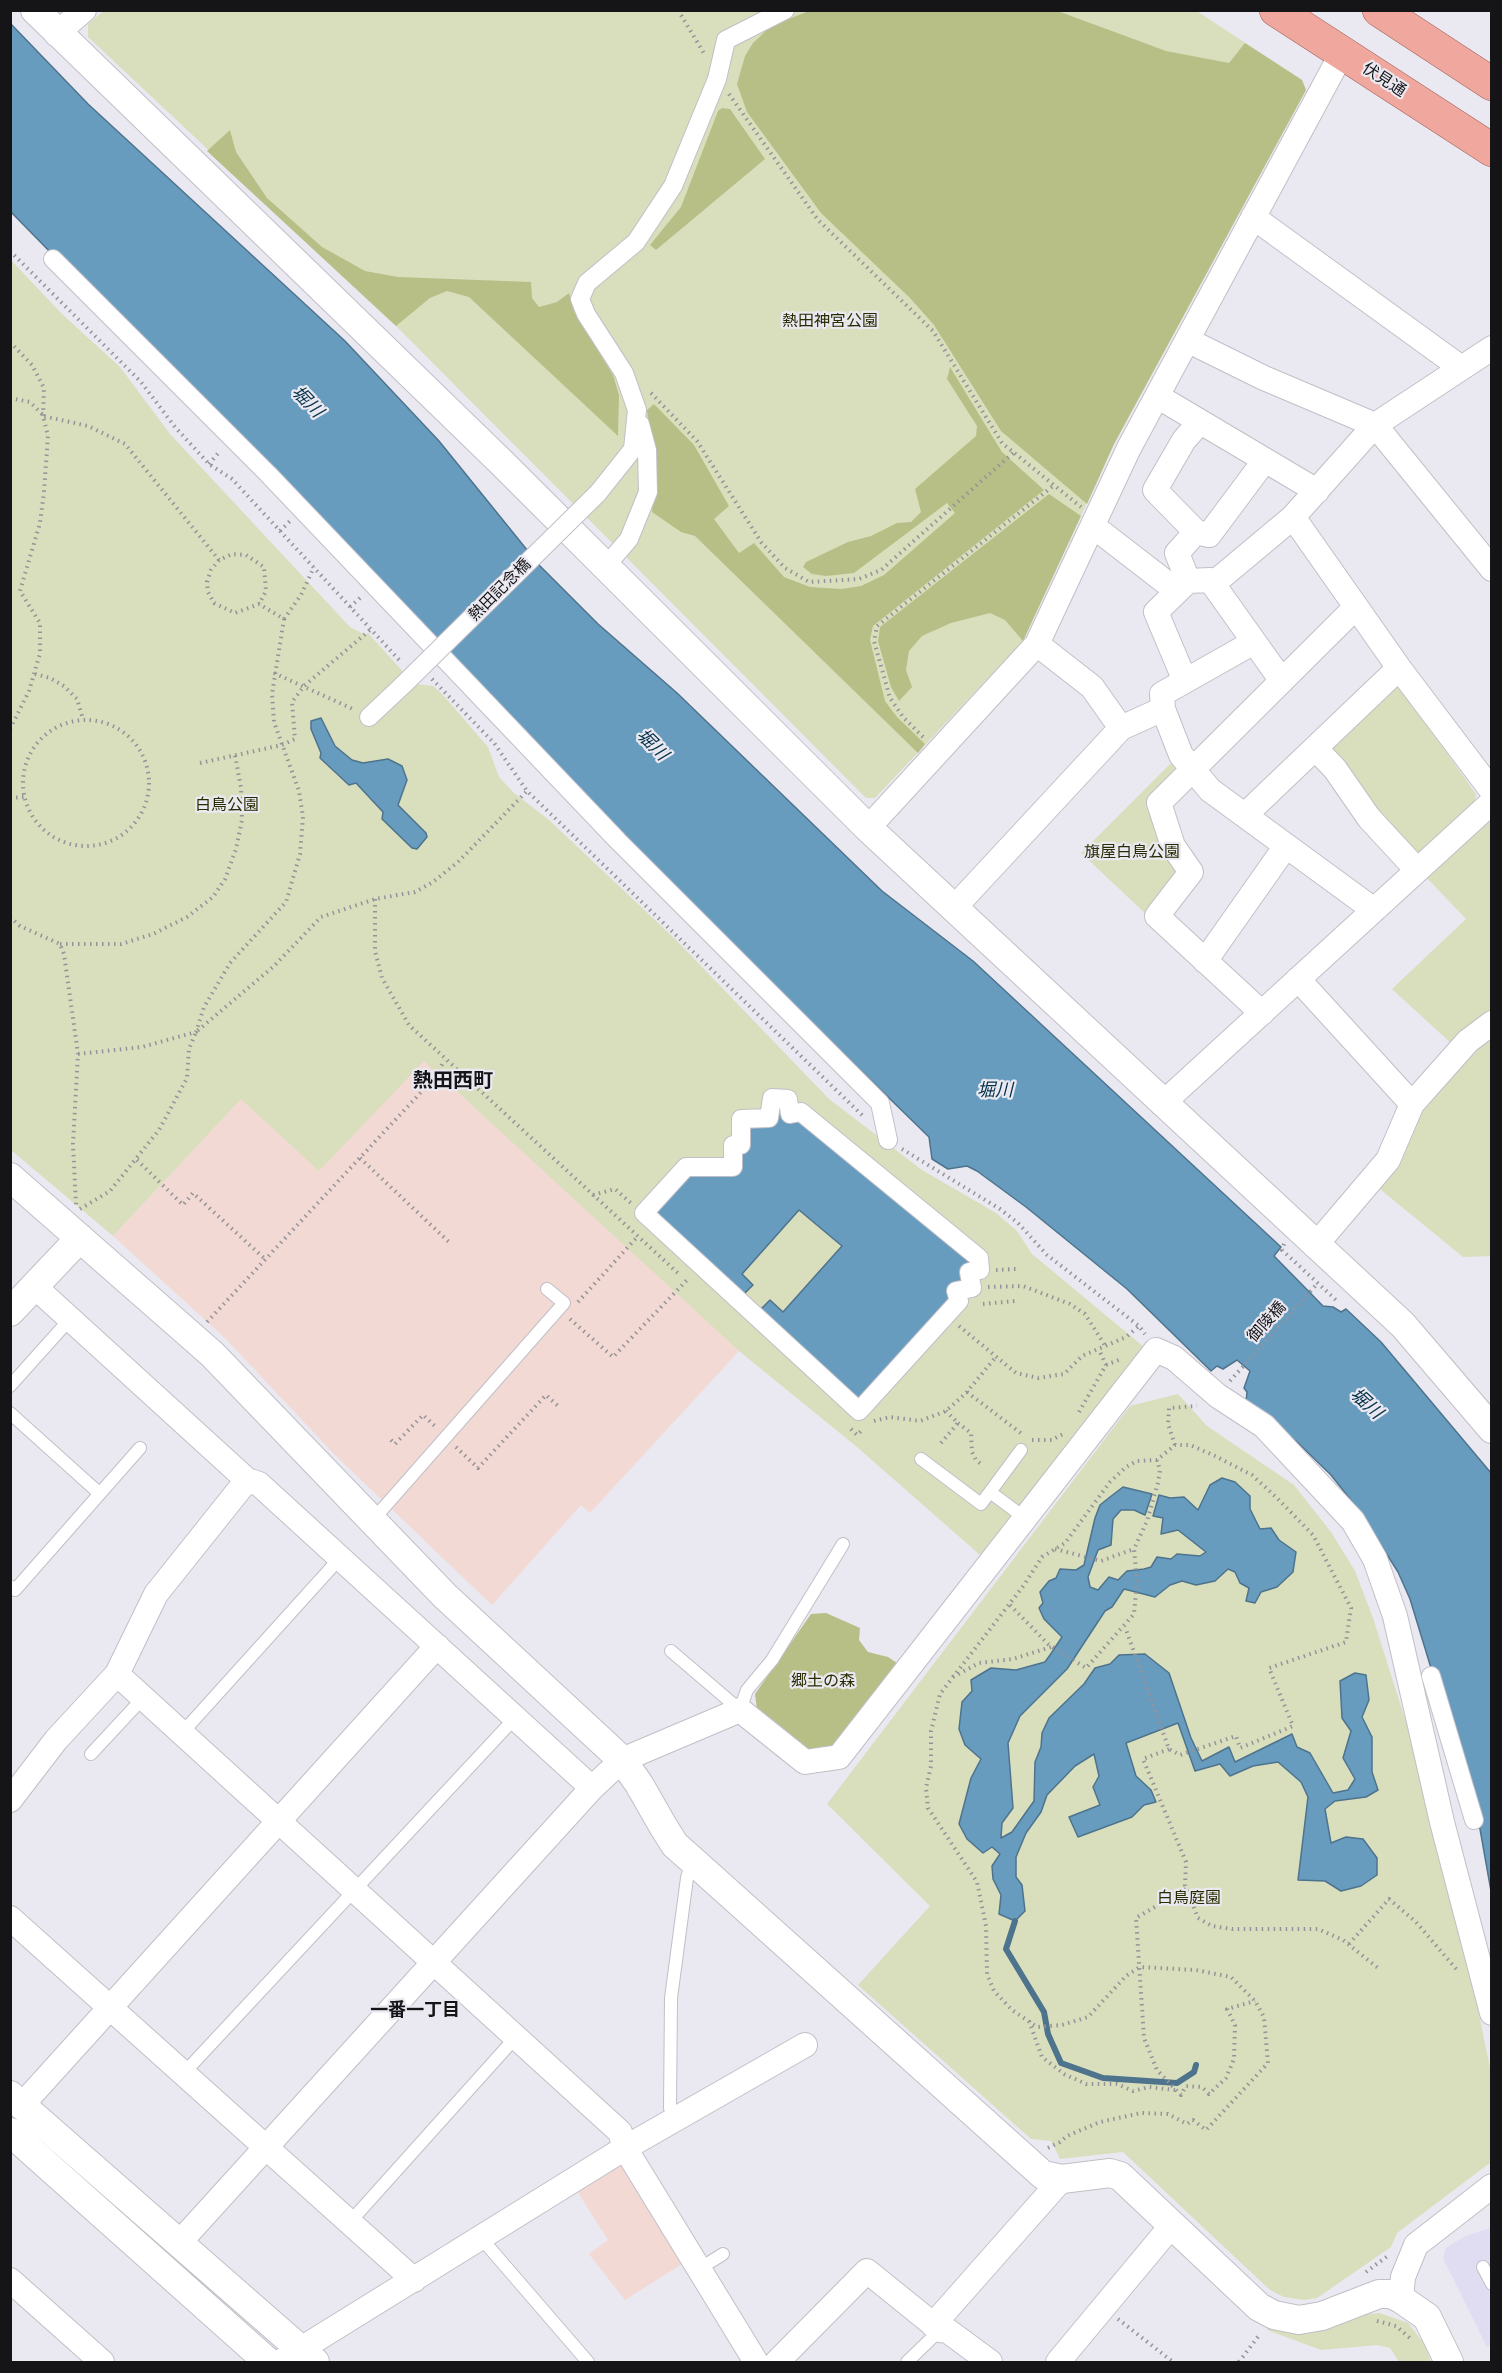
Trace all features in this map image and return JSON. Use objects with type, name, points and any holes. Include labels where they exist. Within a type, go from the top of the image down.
[{"type":"highway","name":"伏見通","points":[[1276,10],[1491,150]]},
{"type":"highway","points":[[1379,11],[1491,84]]},
{"type":"street","points":[[35,10],[56,34],[261,227],[868,828],[1162,1104],[1403,1325],[1487,1414]]},
{"type":"street","points":[[56,34],[84,10]]},
{"type":"street","points":[[605,567],[629,539],[648,492],[647,450],[637,410],[624,373],[586,314],[580,298],[586,283],[636,242],[673,186],[717,80],[726,40],[785,10]]},
{"type":"street","points":[[868,828],[1038,644],[1088,518],[1157,396],[1342,53]]},
{"type":"street","points":[[1253,217],[1460,367]]},
{"type":"street","points":[[53,260],[268,474],[429,645],[687,912],[880,1103],[888,1140]]},
{"type":"street","points":[[1187,340],[1264,378],[1375,425],[1491,569]]},
{"type":"street","points":[[1213,584],[1293,516],[1375,425],[1491,348]]},
{"type":"street","points":[[1157,396],[1317,490]]},
{"type":"street","name":"熱田記念橋","points":[[369,717],[598,493],[633,449],[637,410]]},
{"type":"street","points":[[1200,422],[1184,440],[1155,490],[1196,532],[1209,535],[1265,460]]},
{"type":"street","points":[[205,424],[298,514],[367,592],[419,646],[429,645]]},
{"type":"street","points":[[1293,516],[1399,668],[1491,791]]},
{"type":"street","points":[[1088,518],[1182,586]]},
{"type":"street","points":[[1182,586],[1177,553],[1196,532]]},
{"type":"street","points":[[1185,681],[1156,612],[1182,586],[1210,579],[1282,681]]},
{"type":"street","points":[[1262,1013],[1157,916],[1191,872],[1173,846],[1159,803],[1356,607]]},
{"type":"street","points":[[1254,642],[1162,694],[1163,709],[1181,754],[1210,790],[1374,910]]},
{"type":"street","points":[[1038,644],[1092,687],[1120,728]]},
{"type":"street","points":[[1245,815],[1399,668]]},
{"type":"street","points":[[953,909],[1120,728],[1163,709]]},
{"type":"street","points":[[1315,748],[1335,769],[1369,818],[1418,870]]},
{"type":"street","points":[[1162,1104],[1491,802]]},
{"type":"street","points":[[1205,961],[1286,846]]},
{"type":"street","points":[[1298,980],[1412,1104]]},
{"type":"street","points":[[1315,1246],[1388,1160],[1412,1104],[1468,1041],[1491,1023]]},
{"type":"street","points":[[772,1098],[788,1100],[790,1114],[801,1112],[843,1146],[979,1258],[980,1270],[969,1272],[972,1288],[956,1291],[959,1301],[859,1411],[644,1213],[686,1167],[733,1167],[733,1144],[741,1145],[741,1119],[769,1118],[772,1098]]},
{"type":"street","points":[[10,1177],[212,1354],[445,1596],[622,1760],[669,1836],[692,1860],[1043,2175],[1062,2179],[1115,2173],[1259,2307],[1274,2315],[1299,2320],[1322,2316],[1379,2294],[1401,2299],[1427,2317],[1449,2362]]},
{"type":"street","points":[[10,1312],[80,1238]]},
{"type":"street","points":[[34,1286],[248,1480],[259,1484],[592,1788]]},
{"type":"street","points":[[179,2244],[592,1788],[622,1760],[741,1710],[805,1762],[839,1757],[1156,1350],[1174,1358],[1218,1396],[1264,1426],[1284,1445],[1353,1521],[1375,1559],[1395,1616],[1442,1822],[1491,2013]]},
{"type":"street","points":[[10,1800],[56,1740],[117,1674],[156,1594],[248,1480]]},
{"type":"street","points":[[436,1646],[110,2007],[16,2100],[179,2244],[299,2358],[414,2280],[625,2148],[805,2045]]},
{"type":"street","points":[[117,1674],[435,1961],[620,2132],[625,2148],[756,2362]]},
{"type":"street","points":[[1431,1676],[1474,1820]]},
{"type":"street","points":[[10,1918],[414,2280]]},
{"type":"street","points":[[10,2132],[268,2362]]},
{"type":"street","points":[[937,2327],[1062,2179]]},
{"type":"street","points":[[1401,2299],[1403,2277],[1416,2245],[1491,2186]]},
{"type":"street","points":[[1058,2362],[1172,2225]]},
{"type":"street","points":[[777,2362],[867,2271],[937,2327],[948,2331],[990,2362]]},
{"type":"street","points":[[10,2280],[102,2362]]},
{"type":"lane","points":[[372,1521],[442,1445],[446,1436],[562,1312],[564,1303],[547,1289]]},
{"type":"lane","points":[[10,1386],[70,1319]]},
{"type":"lane","points":[[10,1413],[99,1493]]},
{"type":"lane","points":[[10,1586],[15,1590],[140,1448]]},
{"type":"lane","points":[[921,1459],[981,1504],[1022,1450]]},
{"type":"lane","points":[[990,1492],[1025,1518]]},
{"type":"lane","points":[[670,1651],[741,1710],[747,1690],[772,1660],[843,1544]]},
{"type":"lane","points":[[182,1733],[340,1558]]},
{"type":"lane","points":[[91,1754],[143,1698]]},
{"type":"lane","points":[[184,2073],[515,1718]]},
{"type":"lane","points":[[675,2119],[670,2108],[671,1998],[687,1878],[692,1860]]},
{"type":"lane","points":[[350,2222],[516,2037]]},
{"type":"lane","points":[[481,2238],[588,2362]]},
{"type":"lane","points":[[699,2269],[723,2254]]},
{"type":"lane","points":[[1483,2267],[1491,2284]]},
{"type":"lane","points":[[907,2362],[937,2327]]},
{"type":"path","points":[[678,10],[717,80],[818,220],[933,331],[1002,443],[1088,518]]},
{"type":"path","points":[[10,342],[32,365],[44,388],[43,416],[48,436],[40,524],[20,591],[40,623],[40,653],[35,674],[10,729]]},
{"type":"path","points":[[624,373],[653,394],[697,441],[761,542],[785,568],[809,582],[834,583],[859,579],[881,570],[1013,453]]},
{"type":"path","points":[[10,398],[30,402],[43,416],[88,426],[125,444],[219,560]]},
{"type":"path","points":[[209,464],[226,444]]},
{"type":"path","points":[[928,742],[903,717],[890,698],[874,641],[877,626],[1053,486]]},
{"type":"path","points":[[232,554],[246,555],[264,567],[266,591],[259,604],[235,614],[214,603],[208,592],[207,582],[211,570],[219,560],[232,554]]},
{"type":"path","points":[[60,944],[64,954],[78,1054],[73,1144],[76,1211],[110,1191],[137,1160],[169,1113],[187,1078],[189,1049],[214,988],[230,963],[286,902],[300,854],[302,808],[299,791],[274,722],[272,694],[284,619],[301,595],[314,567]]},
{"type":"path","points":[[350,607],[367,592]]},
{"type":"path","points":[[259,604],[284,619]]},
{"type":"path","points":[[200,764],[282,745],[295,739],[292,702],[304,686],[370,630]]},
{"type":"path","points":[[274,673],[369,717]]},
{"type":"path","points":[[35,674],[50,678],[64,686],[77,699],[83,719]]},
{"type":"path","points":[[83,719],[111,725],[125,734],[143,753],[150,787],[144,808],[129,828],[108,842],[84,846],[66,844],[40,825],[25,796],[24,780],[33,746],[60,727],[83,719]]},
{"type":"path","points":[[10,917],[20,926],[60,944],[121,944],[153,934],[187,917],[213,897],[225,879],[232,859],[242,820],[241,788],[235,755]]},
{"type":"path","points":[[78,1054],[142,1047],[196,1032],[274,966],[321,917],[375,898],[398,897],[415,892],[433,882],[458,862],[527,791]]},
{"type":"path","points":[[10,798],[25,796]]},
{"type":"path","points":[[205,1325],[438,1074],[444,1060]]},
{"type":"path","points":[[360,1158],[451,1244]]},
{"type":"path","points":[[137,1160],[183,1204],[193,1193],[266,1260]]},
{"type":"path","points":[[592,1195],[615,1190],[644,1213]]},
{"type":"path","points":[[638,1236],[562,1312],[613,1356],[687,1280]]},
{"type":"path","points":[[1282,1250],[1336,1300]]},
{"type":"path","name":"御陵橋","points":[[1234,1377],[1318,1283]]},
{"type":"path","points":[[972,1288],[1023,1286],[1070,1304],[1084,1314],[1106,1347]]},
{"type":"path","points":[[958,1326],[1016,1373],[1038,1378],[1064,1374],[1082,1356],[1126,1337],[1139,1326]]},
{"type":"path","points":[[1078,1415],[1087,1394],[1103,1375],[1106,1365],[1099,1350]]},
{"type":"path","points":[[870,1422],[890,1417],[920,1421],[946,1411],[967,1392],[995,1358]]},
{"type":"path","points":[[967,1392],[1030,1440],[1052,1440],[1066,1433]]},
{"type":"path","points":[[391,1440],[395,1444],[423,1415],[478,1468],[546,1395],[558,1406]]},
{"type":"path","points":[[1174,1445],[1168,1424],[1169,1408],[1203,1406],[1218,1396]]},
{"type":"path","points":[[946,1411],[971,1433],[972,1452],[981,1464]]},
{"type":"path","points":[[941,1443],[958,1423]]},
{"type":"path","points":[[1022,1450],[1030,1440]]},
{"type":"path","points":[[1039,2151],[1100,2122],[1141,2112],[1168,2114],[1187,2124],[1193,2120],[1206,2130],[1268,2063],[1264,2017],[1255,2001],[1231,1977],[1196,1970],[1140,1966],[1126,1976],[1088,2017],[1062,2025],[1037,2027],[1012,2010],[994,1991],[987,1974],[986,1926],[977,1882],[928,1808],[926,1788],[932,1766],[930,1749],[934,1713],[940,1694],[1010,1605],[1042,1557],[1065,1544],[1095,1499],[1125,1467],[1137,1461],[1157,1460],[1174,1445],[1190,1445],[1252,1475],[1277,1498],[1312,1535],[1351,1608],[1346,1642],[1269,1668],[1293,1726],[1240,1748],[1236,1736],[1180,1755],[1169,1749],[1125,1628]]},
{"type":"path","points":[[1010,1605],[1052,1646],[1086,1668],[1111,1639],[1125,1628],[1134,1614],[1136,1595],[1134,1549],[1147,1521],[1156,1490],[1160,1470],[1157,1460]]},
{"type":"path","points":[[1055,1549],[1101,1561],[1134,1549]]},
{"type":"path","points":[[951,1678],[979,1663],[1021,1657],[1052,1646]]},
{"type":"path","points":[[1169,1749],[1143,1759],[1186,1862],[1186,1889],[1198,1918],[1212,1926],[1232,1929],[1318,1929],[1348,1944],[1378,1968]]},
{"type":"path","points":[[1186,1889],[1136,1918],[1144,2038],[1157,2070],[1181,2095],[1186,2086],[1202,2087],[1209,2094],[1226,2078],[1234,2059],[1235,2025],[1227,2009],[1255,2001]]},
{"type":"path","points":[[1348,1944],[1389,1899],[1416,1922],[1458,1971]]},
{"type":"path","points":[[1029,2020],[1042,2057],[1064,2074],[1086,2084],[1117,2084],[1133,2091],[1149,2087],[1176,2090]]},
{"type":"path","points":[[1360,2276],[1395,2251]]},
{"type":"path","points":[[1103,2307],[1173,2362]]},
{"type":"path","points":[[1367,2323],[1378,2321],[1396,2326],[1413,2340],[1415,2347]]},
{"type":"path","points":[[1239,2362],[1266,2325]]},
{"type":"shaded area","points":[[346,986],[739,1351],[590,1513],[581,1505],[492,1605],[335,1455],[225,1338],[113,1236]]},
{"type":"shaded area","points":[[625,2160],[688,2260],[625,2300],[589,2254],[608,2240],[577,2191]]},
{"type":"shaded area","points":[[1491,2228],[1491,2345],[1487,2347],[1443,2258],[1446,2248],[1466,2236]]},
{"type":"green space","name":"熱田神宮公園","points":[[105,10],[1195,10],[1302,80],[1306,90],[1114,444],[1023,641],[875,798],[866,798],[396,326],[88,37],[88,24]]},
{"type":"green space","points":[[1055,10],[1166,51],[1229,63],[1245,43],[1302,80],[1306,90],[1114,444],[1087,504],[1001,431],[934,325],[910,298],[821,213],[747,112],[737,84],[745,56],[753,43],[771,26],[809,11]]},
{"type":"green space","points":[[722,108],[730,109],[765,159],[656,250],[650,245],[681,207],[718,111]]},
{"type":"green space","points":[[230,130],[236,152],[267,198],[322,247],[365,271],[398,277],[531,282],[532,298],[539,307],[557,302],[569,293],[574,312],[613,375],[619,395],[618,436],[469,297],[447,291],[430,298],[396,326],[207,151]]},
{"type":"green space","name":"白鳥公園","points":[[10,259],[62,314],[120,367],[170,434],[350,627],[365,635],[368,633],[414,684],[433,686],[442,694],[488,747],[499,777],[514,793],[549,820],[675,939],[829,1099],[922,1170],[996,1213],[1017,1231],[1032,1254],[1144,1347],[980,1555],[857,1447],[739,1351],[424,1061],[319,1171],[241,1099],[113,1236],[11,1150]]},
{"type":"green space","points":[[950,367],[1002,452],[1044,490],[873,626],[870,640],[885,701],[897,717],[925,744],[918,753],[695,536],[681,532],[652,512],[653,456],[647,410],[654,404],[694,445],[729,506],[714,519],[739,553],[754,543],[784,577],[810,587],[841,589],[861,586],[884,575],[955,513],[947,503],[854,573],[826,576],[812,574],[803,567],[806,562],[848,542],[871,536],[897,523],[911,522],[921,512],[915,489],[976,436],[977,426],[947,379]]},
{"type":"green space","points":[[1049,494],[1081,516],[1023,641],[1005,620],[990,613],[951,623],[922,636],[909,651],[906,670],[912,687],[899,701],[891,687],[878,641],[880,627]]},
{"type":"green space","points":[[1398,685],[1476,794],[1475,802],[1419,853],[1410,853],[1327,752]]},
{"type":"green space","name":"旗屋白鳥公園","points":[[1176,758],[1180,773],[1152,801],[1181,868],[1148,916],[1081,853]]},
{"type":"green space","points":[[1488,822],[1491,822],[1491,1015],[1454,1046],[1392,989],[1466,919],[1427,878]]},
{"type":"green space","points":[[1486,1035],[1492,1042],[1491,1256],[1463,1257],[1375,1185],[1416,1108]]},
{"type":"green space","name":"白鳥庭園","points":[[1178,1394],[1207,1426],[1294,1485],[1331,1532],[1355,1571],[1373,1618],[1442,1836],[1491,2073],[1491,2162],[1397,2233],[1391,2247],[1317,2298],[1303,2300],[1284,2297],[1270,2290],[1123,2152],[1060,2159],[1051,2141],[1031,2139],[858,1985],[930,1906],[827,1804],[1130,1406]]},
{"type":"green space","name":"郷土の森","points":[[826,1613],[860,1628],[859,1640],[868,1652],[888,1657],[897,1663],[832,1748],[806,1751],[757,1710],[755,1694],[811,1614]]},
{"type":"green space","points":[[1380,2313],[1408,2323],[1425,2345],[1431,2362],[1399,2362],[1390,2348],[1377,2345],[1321,2350],[1267,2330],[1271,2323]]},
{"type":"water","name":"堀川","points":[[10,23],[88,104],[345,341],[439,441],[540,566],[598,624],[677,693],[882,891],[973,961],[1281,1247],[1274,1256],[1323,1306],[1333,1307],[1341,1312],[1346,1309],[1381,1342],[1491,1473],[1491,1891],[1480,1829],[1410,1599],[1398,1572],[1361,1513],[1331,1475],[1297,1442],[1246,1402],[1247,1392],[1244,1388],[1250,1371],[1237,1360],[1223,1369],[1217,1366],[1211,1371],[1127,1289],[1026,1207],[977,1171],[967,1166],[948,1169],[932,1159],[929,1137],[635,850],[11,212]]},
{"type":"water","points":[[321,718],[335,746],[352,760],[363,763],[388,759],[402,766],[407,780],[398,805],[426,833],[427,837],[417,849],[412,848],[382,819],[383,812],[356,783],[349,785],[320,758],[321,753],[311,729],[311,721]]},
{"type":"water","points":[[774,1102],[801,1116],[963,1250],[965,1259],[975,1260],[967,1284],[857,1405],[757,1313],[770,1300],[783,1312],[842,1246],[799,1210],[742,1274],[753,1285],[741,1297],[649,1213],[687,1171],[736,1171],[745,1122]]},
{"type":"water","points":[[1222,1478],[1235,1482],[1250,1496],[1250,1509],[1260,1529],[1271,1528],[1279,1540],[1296,1552],[1293,1572],[1277,1587],[1261,1592],[1255,1603],[1246,1601],[1249,1588],[1240,1583],[1235,1572],[1228,1569],[1215,1581],[1196,1585],[1182,1581],[1170,1585],[1155,1597],[1124,1589],[1112,1607],[1105,1611],[1067,1669],[1020,1716],[1008,1743],[1013,1808],[1002,1823],[1001,1838],[1012,1832],[1034,1801],[1035,1762],[1041,1747],[1042,1733],[1049,1718],[1084,1684],[1095,1668],[1110,1664],[1119,1655],[1145,1654],[1169,1673],[1191,1738],[1202,1761],[1229,1747],[1235,1762],[1292,1734],[1297,1747],[1310,1753],[1333,1793],[1348,1790],[1355,1779],[1343,1758],[1351,1731],[1342,1718],[1340,1681],[1355,1673],[1366,1675],[1369,1700],[1362,1717],[1372,1737],[1372,1772],[1378,1790],[1366,1797],[1335,1801],[1325,1809],[1331,1843],[1346,1837],[1363,1839],[1377,1858],[1377,1875],[1361,1886],[1341,1891],[1325,1881],[1298,1880],[1308,1797],[1301,1782],[1278,1762],[1253,1766],[1230,1776],[1220,1764],[1195,1771],[1178,1723],[1126,1743],[1136,1776],[1151,1790],[1156,1802],[1144,1805],[1132,1817],[1078,1837],[1069,1817],[1100,1805],[1093,1787],[1099,1776],[1094,1754],[1075,1766],[1047,1795],[1041,1812],[1026,1833],[1016,1857],[1016,1877],[1022,1885],[1025,1911],[1015,1921],[999,1914],[1001,1895],[993,1879],[992,1866],[1000,1854],[992,1847],[983,1853],[967,1839],[959,1824],[971,1778],[981,1759],[965,1745],[959,1729],[962,1702],[972,1691],[971,1680],[991,1668],[1016,1670],[1045,1662],[1062,1637],[1044,1619],[1039,1608],[1043,1603],[1040,1592],[1049,1581],[1056,1578],[1060,1569],[1076,1570],[1084,1565],[1100,1505],[1123,1487],[1152,1494],[1145,1515],[1134,1510],[1121,1510],[1113,1519],[1111,1545],[1098,1550],[1088,1577],[1090,1587],[1098,1590],[1109,1577],[1118,1580],[1127,1571],[1151,1567],[1157,1557],[1171,1559],[1177,1554],[1200,1556],[1206,1552],[1178,1530],[1161,1534],[1163,1518],[1153,1516],[1159,1495],[1170,1498],[1184,1497],[1198,1510],[1210,1485]]},
{"type":"waterway","points":[[1015,1921],[1006,1949],[1044,2012],[1048,2034],[1061,2063],[1103,2078],[1177,2083],[1194,2072],[1196,2065]]},
{"type":"district","name":"熱田西町","points":[[453,1081]]},
{"type":"district","name":"一番一丁目","points":[[415,2011]]}]
